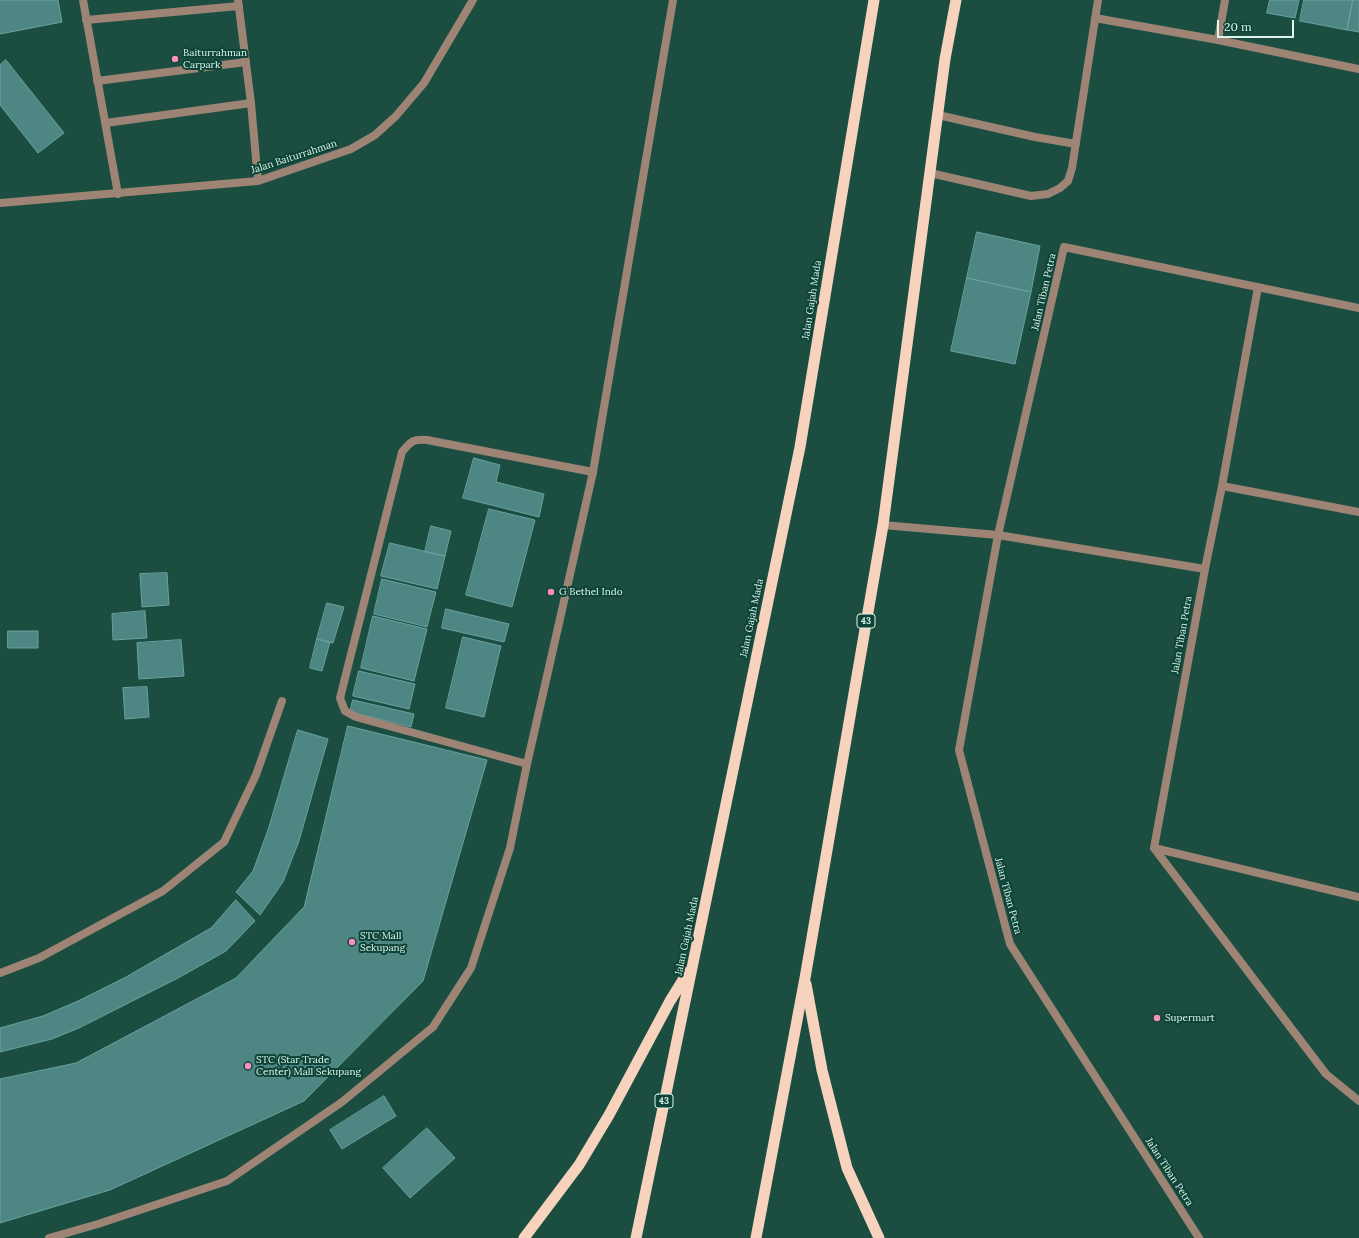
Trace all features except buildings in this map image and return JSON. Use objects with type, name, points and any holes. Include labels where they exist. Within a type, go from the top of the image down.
[{"type":"highway","name":"Jalan Gajah Mada","points":[[636,1238],[800,447],[874,0]]},
{"type":"highway","name":"43","points":[[756,1238],[804,978],[883,525],[945,59],[956,0]]},
{"type":"highway","points":[[524,1238],[579,1165],[609,1115],[670,1001],[693,964]]},
{"type":"highway","points":[[804,978],[822,1070],[847,1168],[879,1238]]},
{"type":"street","points":[[83,0],[118,194]]},
{"type":"street","name":"Jalan Baiturrahman","points":[[0,203],[258,181],[351,149],[375,135],[396,116],[424,83],[473,0]]},
{"type":"street","points":[[49,1238],[98,1224],[227,1182],[342,1102],[433,1028],[471,968],[510,848],[526,764],[593,472],[673,0]]},
{"type":"street","points":[[930,173],[1031,196],[1048,194],[1060,188],[1068,181],[1076,144],[1098,0]]},
{"type":"street","points":[[1218,40],[1225,0]]},
{"type":"street","points":[[86,20],[238,3],[251,103],[258,181]]},
{"type":"street","points":[[1095,18],[1218,40],[1359,69]]},
{"type":"street","points":[[98,81],[246,62]]},
{"type":"street","points":[[106,123],[251,103]]},
{"type":"street","points":[[938,115],[1035,137],[1076,144]]},
{"type":"street","name":"Jalan Tiban Petra","points":[[1200,1238],[1010,944],[959,750],[998,535],[1064,247],[1359,308]]},
{"type":"street","name":"Jalan Tiban Petra","points":[[1154,848],[1258,287]]},
{"type":"street","points":[[526,764],[356,717],[345,711],[340,698],[402,452],[409,443],[415,440],[427,440],[593,472]]},
{"type":"street","points":[[1222,486],[1359,512]]},
{"type":"street","points":[[883,525],[998,535],[1205,568]]},
{"type":"street","points":[[0,973],[38,958],[163,891],[224,842],[256,775],[282,702]]},
{"type":"street","points":[[1154,848],[1359,897]]},
{"type":"street","points":[[1154,848],[1326,1074],[1359,1101]]},
{"type":"place","name":"Baiturrahman Carpark","points":[[175,59]]},
{"type":"place","name":"G Bethel Indo","points":[[551,592]]},
{"type":"place","name":"STC Mall Sekupang","points":[[352,942]]},
{"type":"place","name":"Supermart","points":[[1157,1018]]},
{"type":"place","name":"STC (Star Trade Center) Mall Sekupang","points":[[248,1066]]}]
